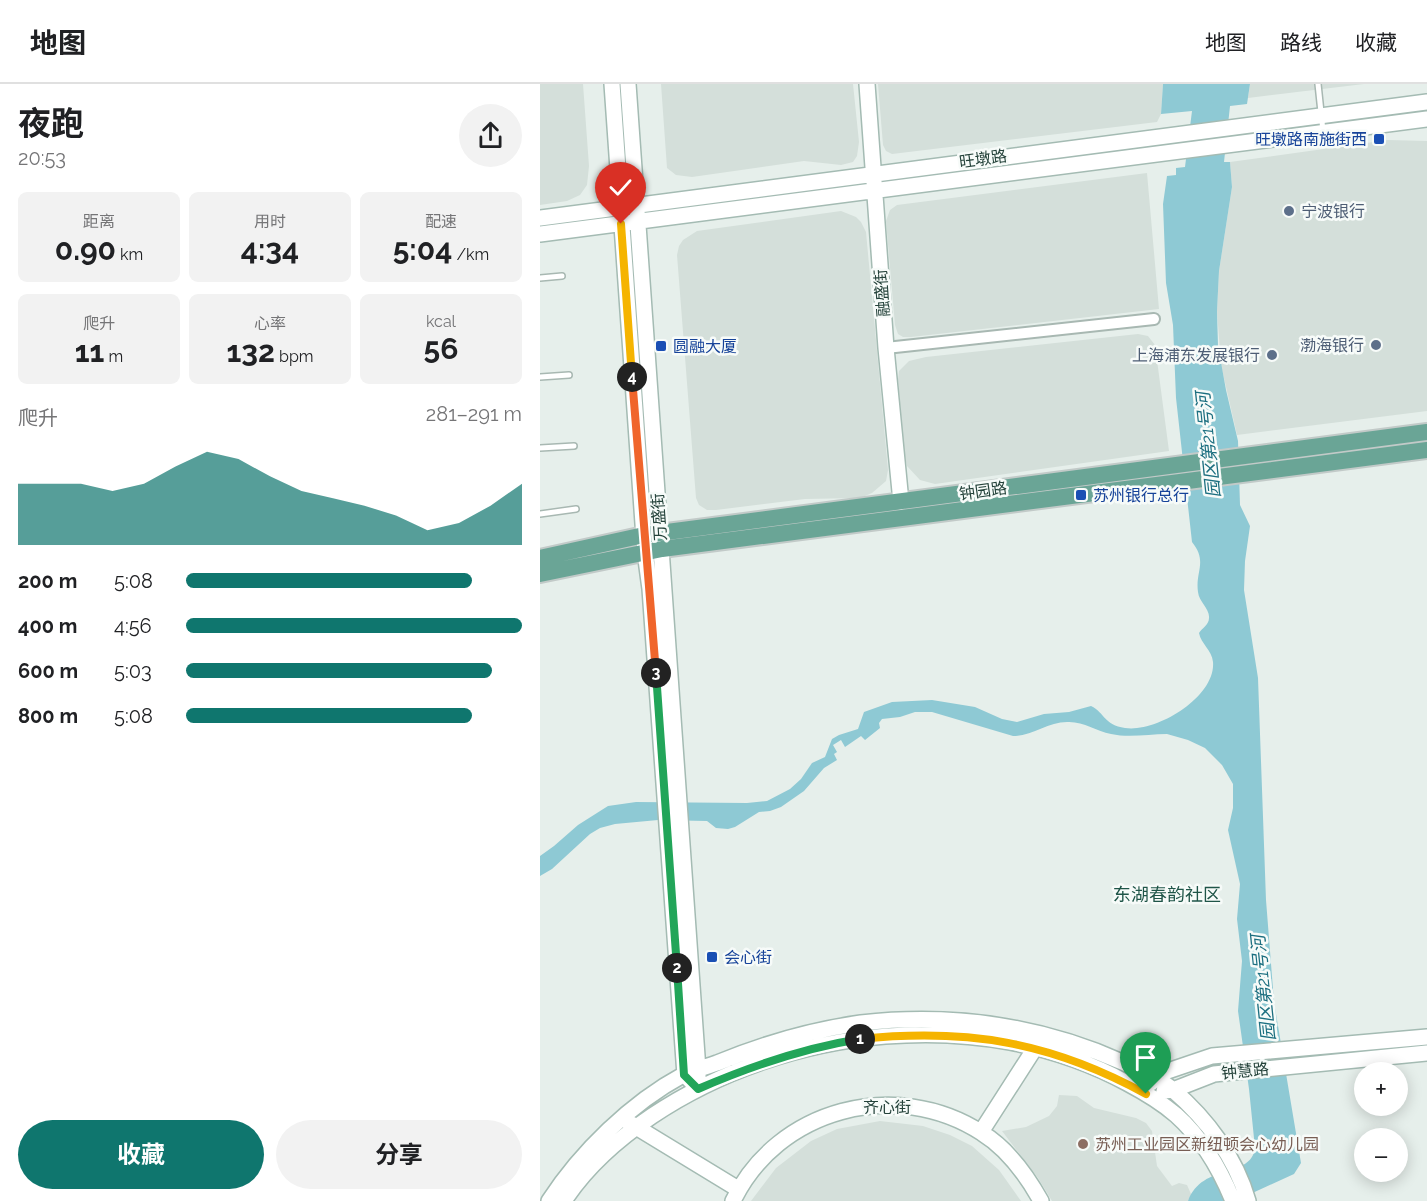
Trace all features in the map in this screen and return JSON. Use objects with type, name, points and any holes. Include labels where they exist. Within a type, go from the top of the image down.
[{"type":"main road","name":"万盛街","points":[[612,84],[621,224],[653,543]]},
{"type":"main road","name":"万盛街","points":[[628,84],[638,223],[653,543],[650,589],[673,822],[691,1072],[698,1089]]},
{"type":"main road","name":"融盛街","points":[[867,84],[886,348],[901,502]]},
{"type":"main road","name":"旺墩路","points":[[540,218],[1427,102]]},
{"type":"main road","name":"旺墩路","points":[[540,234],[1427,119]]},
{"type":"main road","name":"钟园路","points":[[540,558],[1246,465],[1427,432]]},
{"type":"main road","name":"钟园路","points":[[1246,465],[1427,450]]},
{"type":"main road","name":"钟园路","points":[[540,574],[653,543],[901,502],[1178,474]]},
{"type":"main road","points":[[549,1201],[575,1164],[691,1072],[784,1039],[825,1029],[861,1023],[938,1019],[1011,1026],[1039,1032],[1096,1050],[1153,1076],[1173,1090],[1209,1127],[1235,1166],[1243,1200]]},
{"type":"main road","points":[[981,1132],[1035,1048],[1039,1032]]},
{"type":"main road","points":[[564,1201],[579,1180],[629,1123],[668,1106],[698,1089],[737,1072],[787,1055],[835,1043],[862,1039],[937,1035],[1008,1042],[1035,1048],[1090,1065],[1146,1094],[1176,1115],[1197,1137],[1243,1200]]},
{"type":"main road","name":"钟慧路","points":[[1153,1076],[1212,1056],[1427,1037]]},
{"type":"main road","name":"钟慧路","points":[[1146,1094],[1173,1090],[1214,1074],[1427,1053]]},
{"type":"main road","points":[[1146,1094],[1153,1076]]},
{"type":"main road","name":"齐心街","points":[[735,1195],[764,1156],[789,1135],[817,1119],[847,1109],[879,1104],[911,1106],[942,1113],[981,1132],[1011,1158],[1041,1201]]},
{"type":"main road","points":[[629,1123],[735,1195]]},
{"type":"street","points":[[886,348],[1154,319]]},
{"type":"lane","points":[[1318,84],[1323,133]]},
{"type":"lane","points":[[540,278],[562,276]]},
{"type":"lane","points":[[540,378],[569,375]]},
{"type":"lane","points":[[540,448],[574,446]]},
{"type":"lane","points":[[540,514],[576,508]]},
{"type":"shaded area","points":[[540,84],[583,84],[589,166],[587,185],[580,195],[567,201],[540,205]]},
{"type":"shaded area","points":[[661,84],[853,84],[859,142],[857,156],[853,162],[841,165],[804,161],[692,177],[676,175],[667,168]]},
{"type":"shaded area","points":[[878,84],[1163,84],[1161,114],[1157,122],[892,154],[886,151],[883,145]]},
{"type":"shaded area","points":[[1250,84],[1364,84],[1248,98]]},
{"type":"shaded area","points":[[1388,140],[1427,141],[1427,411],[1237,435],[1221,365],[1217,311],[1219,271],[1232,187],[1230,162]]},
{"type":"shaded area","points":[[1147,173],[1159,309],[911,337],[898,334],[895,325],[886,221],[890,210],[897,205]]},
{"type":"shaded area","name":"圆融大厦","points":[[841,211],[856,217],[866,232],[888,470],[886,481],[872,493],[860,498],[805,499],[707,510],[699,505],[696,498],[677,255],[679,246],[683,240],[697,231]]},
{"type":"shaded area","points":[[1138,334],[1148,336],[1155,345],[1169,451],[935,484],[920,480],[907,466],[898,379],[899,371],[909,361],[926,357]]},
{"type":"shaded area","name":"苏州工业园区新纽顿会心幼儿园","points":[[1059,1095],[1077,1096],[1094,1108],[1136,1118],[1146,1123],[1152,1131],[1157,1166],[1172,1186],[1179,1183],[1187,1185],[1191,1194],[1188,1201],[1052,1201],[1038,1178],[1002,1131],[1026,1127],[1049,1116],[1057,1106]]},
{"type":"shaded area","points":[[880,1121],[923,1126],[950,1135],[972,1146],[999,1170],[1021,1201],[751,1201],[776,1168],[811,1141],[837,1129]]},
{"type":"water","name":"园区第21号河","points":[[1163,84],[1250,84],[1247,104],[1230,106],[1224,162],[1230,162],[1232,187],[1219,271],[1218,346],[1238,441],[1240,505],[1250,526],[1244,590],[1258,678],[1266,900],[1274,1002],[1301,1163],[1294,1174],[1235,1201],[1188,1201],[1195,1189],[1204,1181],[1245,1164],[1252,1158],[1255,1148],[1238,1011],[1242,961],[1237,919],[1240,884],[1228,830],[1233,808],[1233,784],[1222,765],[1205,748],[1188,740],[1167,734],[1132,736],[1105,733],[1073,722],[1047,726],[1027,734],[1013,736],[932,712],[915,712],[882,719],[879,723],[880,728],[865,740],[861,736],[845,747],[841,740],[833,745],[837,752],[834,754],[837,760],[824,768],[804,791],[781,807],[759,812],[728,829],[716,828],[707,821],[658,820],[615,824],[600,828],[590,834],[552,869],[540,876],[540,856],[578,825],[608,806],[636,802],[747,803],[767,801],[790,789],[801,779],[812,763],[825,757],[832,739],[858,729],[864,712],[892,702],[932,700],[975,707],[1002,719],[1017,722],[1044,714],[1069,712],[1091,706],[1113,724],[1125,728],[1138,728],[1167,719],[1195,700],[1205,688],[1211,675],[1213,662],[1199,633],[1208,623],[1209,615],[1199,596],[1200,561],[1197,549],[1192,542],[1176,398],[1173,325],[1166,283],[1163,204],[1167,176],[1176,175],[1176,168],[1185,167],[1192,111],[1161,114]]},
{"type":"place","name":"旺墩路南施街西","points":[[1379,139]]},
{"type":"place","name":"宁波银行","points":[[1289,211]]},
{"type":"place","name":"渤海银行","points":[[1376,345]]},
{"type":"place","name":"圆融大厦","points":[[661,346]]},
{"type":"place","name":"上海浦东发展银行","points":[[1272,355]]},
{"type":"place","name":"苏州银行总行","points":[[1081,495]]},
{"type":"place","name":"会心街","points":[[712,957]]},
{"type":"place","name":"苏州工业园区新纽顿会心幼儿园","points":[[1083,1144]]},
{"type":"district","name":"东湖春韵社区","points":[[1167,894]]},
{"type":"route","points":[[621,224],[645,552],[650,589],[684,1075],[698,1089],[765,1061],[812,1048],[862,1039],[937,1035],[1008,1042],[1067,1057],[1110,1074],[1146,1094]]}]
